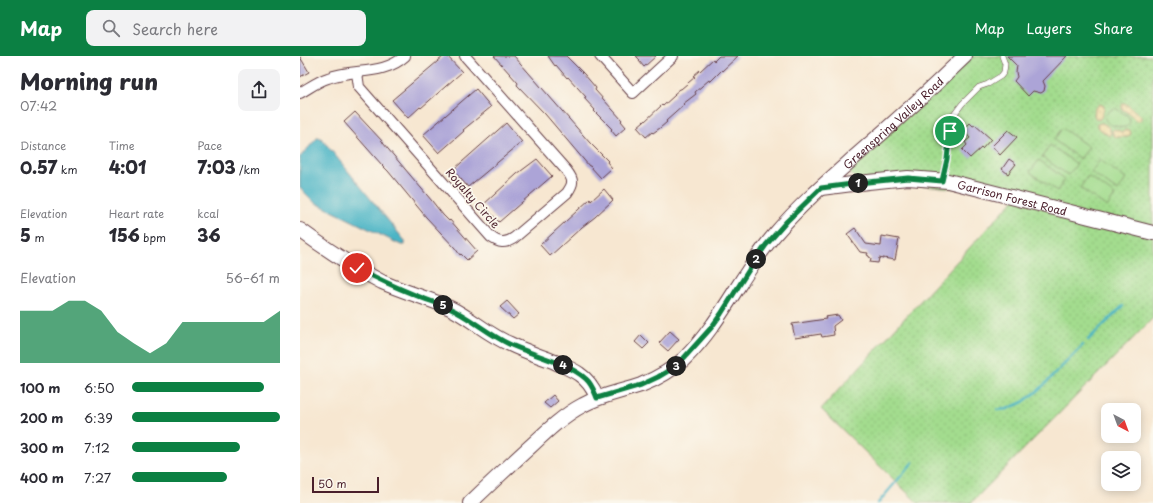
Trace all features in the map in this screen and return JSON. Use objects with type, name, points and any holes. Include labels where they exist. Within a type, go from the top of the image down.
[{"type":"main road","name":"Greenspring Valley Road","points":[[470,503],[557,422],[571,412],[597,398],[641,385],[658,377],[673,368],[683,359],[703,338],[718,318],[766,245],[791,216],[965,56]]},
{"type":"main road","name":"Garrison Forest Road","points":[[821,188],[908,178],[948,181],[1153,233]]},
{"type":"main road","points":[[300,230],[338,257],[383,282],[449,308],[494,336],[510,344],[568,367],[587,380],[597,398]]},
{"type":"street","points":[[300,93],[327,78],[383,69],[405,56]]},
{"type":"street","name":"Royalty Circle","points":[[357,73],[359,87],[491,237],[498,242],[510,241],[567,193],[572,186],[573,180],[566,170],[465,56]]},
{"type":"street","points":[[600,56],[633,93],[673,56]]},
{"type":"lane","points":[[942,181],[947,159],[952,116],[979,87],[988,84],[1001,76],[1004,72],[1005,64],[1002,56]]},
{"type":"green space","points":[[972,56],[1153,56],[1153,318],[971,503],[918,503],[821,409],[1018,195],[855,178],[848,171]]},
{"type":"green space","points":[[1115,108],[1128,116],[1130,122],[1126,127],[1111,125],[1105,120],[1106,115]]},
{"type":"green space","points":[[1062,128],[1089,147],[1080,159],[1054,140]]},
{"type":"green space","points":[[1050,145],[1077,164],[1068,175],[1042,157]]},
{"type":"green space","points":[[1039,160],[1065,179],[1057,191],[1030,172]]},
{"type":"green space","points":[[1100,160],[1126,179],[1118,191],[1091,172]]},
{"type":"green space","points":[[1088,176],[1115,195],[1107,207],[1080,188]]},
{"type":"sand","points":[[1125,103],[1141,116],[1141,120],[1136,121],[1131,115],[1122,109],[1122,105]]},
{"type":"sand","points":[[1100,104],[1104,106],[1104,109],[1099,120],[1096,119],[1094,115],[1095,108]]},
{"type":"sand","points":[[1101,123],[1109,127],[1111,133],[1109,136],[1097,127],[1097,124]]},
{"type":"sand","points":[[1114,129],[1122,132],[1130,130],[1131,134],[1127,137],[1116,137],[1113,135],[1112,131]]},
{"type":"water","points":[[318,137],[322,139],[405,241],[405,245],[401,245],[314,202],[300,187],[300,157]]},
{"type":"building","points":[[444,56],[447,56],[462,72],[408,118],[392,100]]},
{"type":"building","points":[[494,56],[514,56],[590,143],[608,161],[607,162],[612,168],[601,178],[545,114],[517,85],[518,83]]},
{"type":"building","points":[[548,56],[566,56],[596,88],[595,90],[622,120],[621,121],[626,127],[616,136],[611,130],[612,129],[594,111],[595,110],[584,98],[586,97],[556,65],[555,66]]},
{"type":"building","points":[[636,56],[656,56],[644,67]]},
{"type":"building","points":[[719,56],[738,56],[710,82],[709,80],[695,92],[696,94],[683,104],[684,105],[666,121],[667,122],[646,137],[637,127],[695,77],[693,76],[713,59],[714,61]]},
{"type":"building","points":[[1007,56],[1067,56],[1043,81],[1045,86],[1044,91],[1041,93],[1033,91],[1028,96],[1014,81],[1017,77],[1017,66]]},
{"type":"building","points":[[300,57],[309,72],[300,77]]},
{"type":"building","points":[[476,89],[491,107],[463,130],[464,131],[439,153],[423,135]]},
{"type":"building","points":[[355,112],[383,142],[443,215],[449,221],[450,220],[477,251],[467,260],[461,254],[460,255],[426,217],[388,171],[344,122]]},
{"type":"building","points":[[506,123],[522,142],[468,187],[453,170]]},
{"type":"building","points":[[970,123],[973,126],[975,125],[991,139],[982,149],[981,148],[970,158],[962,150],[967,145],[965,142],[970,138],[963,130]]},
{"type":"building","points":[[1008,130],[1017,137],[1000,155],[992,146]]},
{"type":"building","points":[[537,159],[552,176],[499,222],[483,205],[517,174]]},
{"type":"building","points":[[1009,159],[1016,164],[1008,174],[1002,169]]},
{"type":"building","points":[[604,189],[613,200],[550,256],[540,245],[590,199],[591,201]]},
{"type":"building","points":[[855,228],[866,244],[881,246],[882,236],[899,239],[895,260],[879,258],[878,263],[870,262],[871,258],[867,255],[868,253],[860,252],[847,234]]},
{"type":"building","points":[[507,301],[519,314],[513,319],[500,307]]},
{"type":"building","points":[[838,315],[841,320],[833,326],[834,335],[822,337],[821,334],[795,338],[792,324],[826,319],[825,317]]},
{"type":"building","points":[[670,331],[679,339],[668,351],[659,343]]},
{"type":"building","points":[[641,335],[649,343],[643,349],[635,342]]},
{"type":"building","points":[[553,395],[558,401],[550,408],[544,403]]},
{"type":"waterway","points":[[1088,340],[1123,306]]},
{"type":"waterway","points":[[997,410],[1007,409],[1023,402],[1039,390],[1083,345]]},
{"type":"waterway","points":[[878,503],[913,462]]},
{"type":"route","points":[[357,268],[383,282],[449,308],[494,336],[510,344],[568,367],[587,380],[597,398],[641,385],[658,377],[673,368],[693,350],[721,314],[739,284],[766,245],[787,221],[821,188],[908,178],[942,181],[947,159],[950,131]]}]
